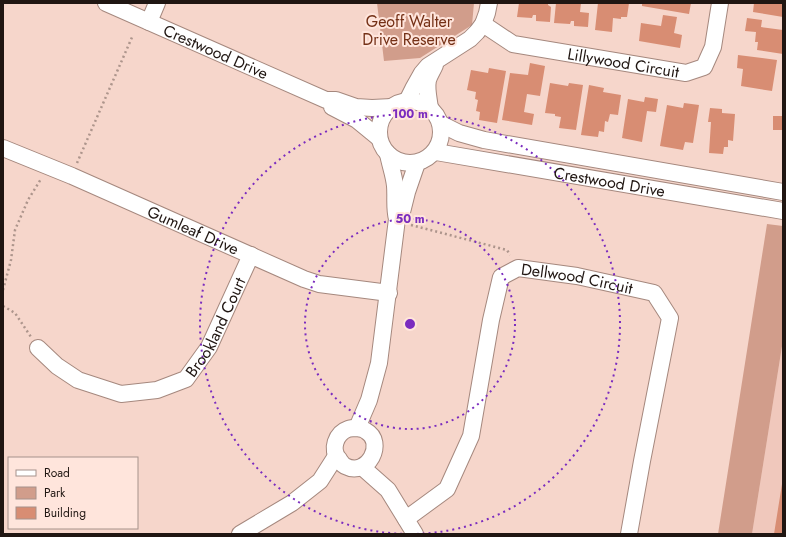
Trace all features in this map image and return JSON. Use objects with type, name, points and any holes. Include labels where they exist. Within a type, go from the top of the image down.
[{"type":"street","name":"Crestwood Drive","points":[[106,3],[326,100],[336,100],[356,107],[392,107]]},
{"type":"street","points":[[149,22],[157,3]]},
{"type":"street","points":[[407,101],[412,89],[428,66],[470,39],[477,32],[483,24],[489,3]]},
{"type":"street","name":"Lillywood Circuit","points":[[483,24],[513,44],[686,73],[704,67],[713,47],[720,3]]},
{"type":"street","points":[[430,109],[428,84],[436,61]]},
{"type":"street","name":"Crestwood Drive","points":[[326,100],[330,105],[357,120],[379,138]]},
{"type":"street","points":[[407,101],[417,102],[427,106],[435,113],[441,124],[441,141],[436,152],[425,161],[406,164],[396,160],[382,147],[379,138],[381,120],[386,112],[392,107],[407,101]]},
{"type":"street","name":"Crestwood Drive","points":[[441,124],[459,133],[484,140],[783,192]]},
{"type":"street","name":"Gumleaf Drive","points":[[3,148],[72,176],[304,279],[319,284],[389,293]]},
{"type":"street","name":"Crestwood Drive","points":[[436,152],[783,211]]},
{"type":"street","points":[[357,428],[369,400],[379,364],[389,293],[397,220],[395,212],[395,186],[388,154]]},
{"type":"street","points":[[397,220],[402,212],[417,163]]},
{"type":"street","name":"Brookland Court","points":[[38,348],[57,366],[78,380],[121,394],[157,390],[186,379],[209,347],[251,255]]},
{"type":"street","name":"Dellwood Circuit","points":[[406,519],[447,489],[472,436],[491,320],[501,277],[518,268],[577,276],[654,293],[670,318],[629,534]]},
{"type":"street","points":[[357,428],[366,431],[373,438],[375,451],[369,462],[362,467],[353,468],[344,466],[336,456],[334,446],[338,436],[347,429],[357,428]]},
{"type":"street","points":[[240,534],[292,503],[320,481],[336,456]]},
{"type":"street","points":[[362,467],[388,490],[415,534]]},
{"type":"path","points":[[72,176],[133,35]]},
{"type":"path","points":[[3,290],[11,260],[15,230],[28,200],[49,167]]},
{"type":"path","points":[[397,220],[507,250],[518,268]]},
{"type":"path","points":[[3,306],[15,313],[38,348]]},
{"type":"shaded area","points":[[783,340],[783,534],[752,534]]},
{"type":"green space","name":"Geoff Walter Drive Reserve","points":[[377,3],[474,3],[472,25],[420,58],[384,61]]},
{"type":"green space","points":[[767,224],[783,226],[783,340],[752,534],[718,534]]},
{"type":"building","points":[[519,3],[548,3],[551,7],[550,22],[536,21],[536,15],[533,15],[532,18],[517,17]]},
{"type":"building","points":[[556,3],[581,3],[580,12],[589,13],[588,27],[574,26],[574,21],[571,21],[570,24],[554,23]]},
{"type":"building","points":[[598,3],[629,3],[627,17],[621,17],[621,19],[613,18],[612,32],[595,30]]},
{"type":"building","points":[[642,3],[691,3],[689,14],[642,6]]},
{"type":"building","points":[[754,3],[783,3],[783,17],[753,12]]},
{"type":"building","points":[[663,15],[677,17],[674,33],[682,35],[680,48],[639,41],[641,23],[661,26]]},
{"type":"building","points":[[747,18],[762,20],[761,27],[783,30],[783,54],[757,50],[758,42],[755,42],[756,32],[745,31]]},
{"type":"building","points":[[738,55],[777,60],[772,91],[741,86],[743,69],[737,68]]},
{"type":"building","points":[[530,63],[545,66],[540,96],[527,94],[524,112],[534,114],[532,125],[502,120],[510,73],[528,75]]},
{"type":"building","points":[[489,68],[506,71],[497,123],[479,120],[480,112],[476,111],[478,100],[475,99],[476,92],[467,90],[471,70],[488,73]]},
{"type":"building","points":[[550,83],[568,86],[569,83],[583,85],[576,130],[559,128],[561,117],[555,116],[555,114],[545,113]]},
{"type":"building","points":[[589,85],[604,88],[603,92],[621,95],[618,115],[610,114],[608,122],[605,121],[604,132],[599,131],[598,137],[581,135]]},
{"type":"building","points":[[645,97],[658,99],[656,112],[647,111],[642,142],[622,138],[628,99],[644,102]]},
{"type":"building","points":[[684,103],[699,105],[693,143],[685,142],[683,150],[660,146],[667,105],[683,108]]},
{"type":"building","points":[[710,108],[722,109],[722,113],[735,114],[733,141],[728,140],[728,147],[724,147],[723,154],[709,153],[711,122],[708,122]]},
{"type":"building","points":[[773,116],[783,116],[783,130],[773,130]]},
{"type":"building","points":[[782,484],[783,534],[774,534]]}]
